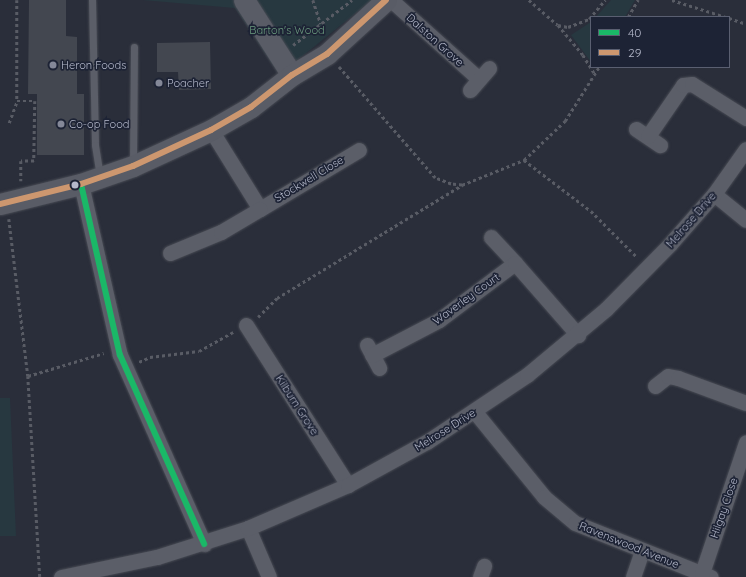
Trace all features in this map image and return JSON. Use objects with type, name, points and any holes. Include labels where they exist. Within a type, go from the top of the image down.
[{"type":"main road","points":[[244,0],[280,54],[292,75]]},
{"type":"main road","points":[[2,211],[133,166],[211,130],[251,107],[292,75],[327,54],[386,0]]},
{"type":"street","name":"Dalston Grove","points":[[391,0],[479,79]]},
{"type":"street","points":[[648,137],[683,85],[692,84],[746,118]]},
{"type":"street","points":[[211,130],[260,209]]},
{"type":"street","name":"Melrose Drive","points":[[61,577],[111,573],[204,544],[248,528],[348,485],[428,441],[475,412],[578,335],[647,268],[714,194],[746,149]]},
{"type":"street","name":"Stockwell Close","points":[[170,253],[221,232],[359,150]]},
{"type":"street","points":[[81,184],[120,355],[204,544]]},
{"type":"street","points":[[714,194],[746,220]]},
{"type":"street","points":[[491,237],[578,335]]},
{"type":"street","name":"Waverley Court","points":[[373,356],[439,320],[514,263]]},
{"type":"street","name":"Kilburn Grove","points":[[246,326],[348,485]]},
{"type":"street","points":[[655,386],[668,376],[746,403]]},
{"type":"street","name":"Ravenswood Avenue","points":[[475,412],[544,497],[575,523],[642,551],[707,575]]},
{"type":"street","name":"Hilgay Close","points":[[707,575],[746,442]]},
{"type":"street","points":[[248,528],[269,577]]},
{"type":"street","points":[[633,577],[642,551]]},
{"type":"lane","points":[[92,0],[95,145],[101,177]]},
{"type":"lane","points":[[133,166],[134,47]]},
{"type":"path","points":[[9,123],[17,101],[17,0]]},
{"type":"path","points":[[313,0],[320,24]]},
{"type":"path","points":[[280,54],[352,0]]},
{"type":"path","points":[[529,0],[558,25],[583,55],[590,66]]},
{"type":"path","points":[[591,16],[605,0]]},
{"type":"path","points":[[629,16],[638,0]]},
{"type":"path","points":[[672,0],[723,16]]},
{"type":"path","points":[[558,25],[568,27],[577,25],[590,17]]},
{"type":"path","points":[[730,18],[746,24]]},
{"type":"path","points":[[327,54],[435,178],[451,184],[462,185]]},
{"type":"path","points":[[591,68],[595,74]]},
{"type":"path","points":[[246,326],[277,298],[462,185],[524,160],[565,121],[598,68]]},
{"type":"path","points":[[14,183],[20,181],[21,161],[34,161],[36,147],[34,101],[17,101]]},
{"type":"path","points":[[524,160],[591,210],[647,268]]},
{"type":"path","points":[[2,211],[9,218],[28,376],[40,577]]},
{"type":"green space","name":"Barton's Wood","points":[[143,0],[372,0],[279,75],[235,8]]},
{"type":"green space","points":[[611,0],[635,0],[626,16],[597,16]]},
{"type":"green space","points":[[590,23],[590,61],[571,35]]},
{"type":"green space","points":[[0,398],[10,398],[16,536],[0,536]]},
{"type":"building","points":[[29,0],[66,0],[66,36],[77,37],[77,94],[84,94],[84,155],[37,155],[37,94],[28,94]]},
{"type":"building","points":[[210,42],[211,89],[179,90],[178,72],[157,72],[157,43]]},
{"type":"transit line","name":"29","points":[[0,204],[81,184],[133,166],[211,130],[251,107],[292,75],[327,54],[386,0]]},
{"type":"transit line","name":"40","points":[[81,184],[120,355],[204,544]]},
{"type":"place","name":"Heron Foods","points":[[53,65]]},
{"type":"place","name":"Poacher","points":[[159,83]]},
{"type":"place","name":"Co-op Food","points":[[61,124]]}]
